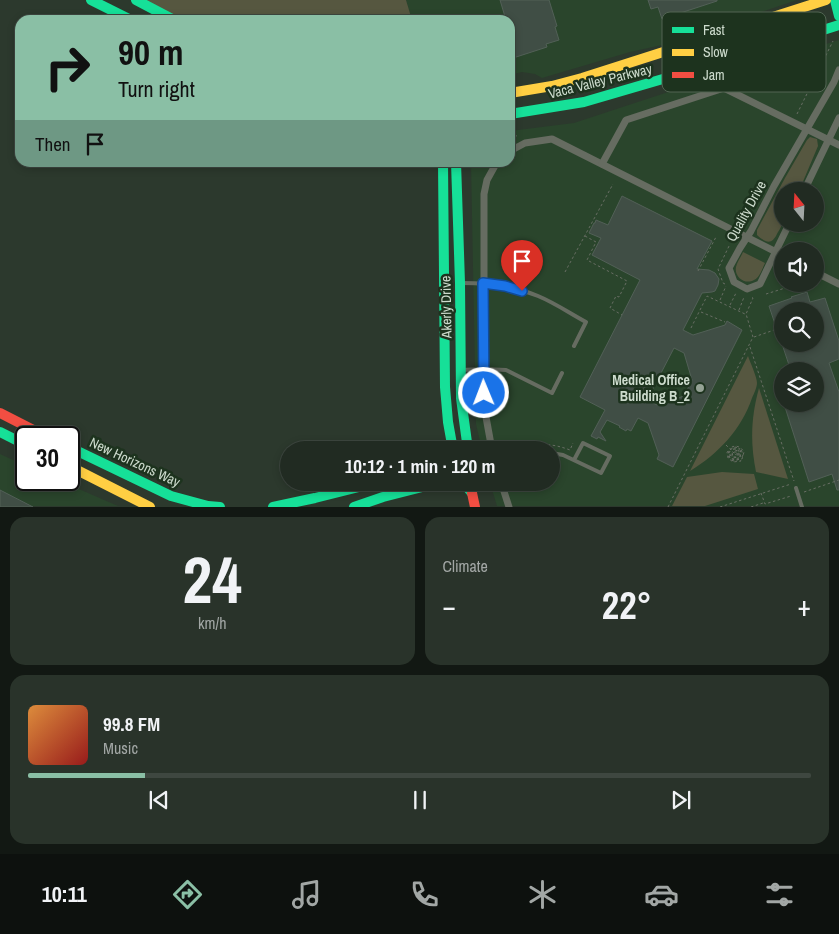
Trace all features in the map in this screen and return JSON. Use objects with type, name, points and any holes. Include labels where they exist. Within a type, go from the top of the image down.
[{"type":"street","points":[[91,0],[121,15]]},
{"type":"street","points":[[136,0],[164,15]]},
{"type":"street","name":"Vaca Valley Parkway","points":[[788,12],[826,0]]},
{"type":"street","points":[[836,0],[839,16]]},
{"type":"street","name":"Vaca Valley Parkway","points":[[826,29],[839,25]]},
{"type":"street","name":"Vaca Valley Parkway","points":[[515,92],[582,78],[662,52]]},
{"type":"street","name":"Quality Drive","points":[[774,256],[760,284],[747,289],[734,282],[729,268],[839,70]]},
{"type":"street","name":"Vaca Valley Parkway","points":[[515,113],[584,102],[662,79]]},
{"type":"street","points":[[602,164],[626,120],[712,92]]},
{"type":"street","points":[[732,92],[839,146]]},
{"type":"street","points":[[808,182],[839,118]]},
{"type":"street","points":[[515,148],[525,143],[552,139],[774,250]]},
{"type":"street","name":"Akerly Drive","points":[[443,167],[445,387],[451,441]]},
{"type":"street","name":"Akerly Drive","points":[[456,167],[460,283],[460,370],[462,408],[467,441]]},
{"type":"street","points":[[490,441],[484,406],[483,369],[484,194],[487,180],[494,167]]},
{"type":"street","points":[[824,276],[839,284]]},
{"type":"street","points":[[0,413],[25,426]]},
{"type":"street","points":[[0,432],[15,440]]},
{"type":"street","name":"New Horizons Way","points":[[80,452],[171,496],[197,505],[220,506]]},
{"type":"street","points":[[80,471],[150,506]]},
{"type":"street","points":[[273,506],[343,491]]},
{"type":"street","points":[[354,506],[407,491]]},
{"type":"street","points":[[504,491],[509,506]]},
{"type":"street","points":[[472,493],[475,506]]},
{"type":"lane","points":[[460,283],[483,283],[522,291],[540,297],[586,322],[574,346]]},
{"type":"lane","points":[[460,370],[506,370],[552,392],[562,373]]},
{"type":"lane","points":[[560,454],[601,473],[610,456],[583,443],[574,460]]},
{"type":"lane","points":[[796,488],[802,506]]},
{"type":"path","points":[[826,55],[833,41]]},
{"type":"path","points":[[795,117],[808,92]]},
{"type":"path","points":[[515,136],[522,139]]},
{"type":"path","points":[[565,272],[613,184]]},
{"type":"path","points":[[585,236],[596,242],[587,260],[627,281],[619,297],[616,296],[610,308],[622,315]]},
{"type":"path","points":[[698,272],[716,237]]},
{"type":"path","points":[[719,301],[727,285]]},
{"type":"path","points":[[729,306],[737,290]]},
{"type":"path","points":[[766,294],[774,292]]},
{"type":"path","points":[[738,310],[746,294]]},
{"type":"path","points":[[691,328],[707,296],[746,314]]},
{"type":"path","points":[[668,506],[750,346],[753,337],[746,314],[754,298]]},
{"type":"path","points":[[700,311],[725,322]]},
{"type":"path","points":[[753,337],[774,330]]},
{"type":"path","points":[[720,506],[726,506],[794,483],[750,346]]},
{"type":"path","points":[[560,447],[570,450],[573,443]]},
{"type":"path","points":[[726,445],[731,450],[734,448],[740,449],[737,447],[730,448],[735,446],[738,447],[744,452],[741,459],[742,453],[740,450],[741,453],[740,458],[737,460],[731,460],[734,462],[741,460],[733,462],[728,458],[727,452],[729,450],[728,456],[730,459],[730,451],[731,456],[733,459],[738,458],[732,457],[732,452],[734,457],[738,456],[738,452],[734,452],[735,450],[739,452],[739,457],[740,453],[738,450],[734,449],[732,451],[734,453],[737,453],[737,456],[735,454]]},
{"type":"path","points":[[683,476],[688,474]]},
{"type":"path","points":[[751,506],[765,504]]},
{"type":"shaded area","points":[[136,0],[406,0],[410,15],[164,15]]},
{"type":"shaded area","points":[[406,0],[797,0],[761,12],[662,12],[662,45],[630,52],[542,78],[535,74],[522,72],[515,74],[515,15],[410,15]]},
{"type":"shaded area","points":[[839,40],[839,506],[497,506],[492,491],[560,491],[560,441],[480,441],[476,424],[471,167],[515,167],[515,130],[574,123],[668,92],[826,92],[826,44]]},
{"type":"shaded area","points":[[810,137],[817,139],[818,146],[803,182],[783,182],[785,178]]},
{"type":"shaded area","points":[[774,198],[774,232],[778,232],[774,239],[769,242],[757,235],[757,230]]},
{"type":"shaded area","points":[[743,252],[765,263],[758,277],[751,281],[744,281],[738,277],[736,271]]},
{"type":"shaded area","points":[[748,356],[757,383],[742,421],[719,449],[690,471]]},
{"type":"shaded area","points":[[759,388],[788,479],[756,472],[752,430]]},
{"type":"shaded area","points":[[0,454],[15,461],[15,491],[80,490],[118,506],[0,506]]},
{"type":"shaded area","points":[[722,472],[754,474],[758,489],[705,506],[672,506],[687,477]]},
{"type":"building","points":[[500,0],[549,0],[559,40],[546,44],[547,47],[515,57],[515,15],[504,15]]},
{"type":"building","points":[[648,0],[717,0],[683,12],[662,12],[662,19],[658,7],[651,9]]},
{"type":"building","points":[[622,196],[712,241],[697,269],[709,270],[715,273],[719,279],[718,285],[715,291],[702,293],[683,330],[693,335],[725,325],[727,321],[742,330],[673,467],[657,459],[659,455],[648,423],[638,418],[631,431],[627,429],[626,431],[607,420],[600,432],[606,441],[591,436],[605,410],[580,397],[640,280],[592,255],[601,238],[589,233],[594,223],[596,220],[608,225]],"holes":[[[674,348],[684,353],[692,380],[684,396],[657,405],[647,400]]]},
{"type":"building","points":[[807,292],[810,302],[780,302]]},
{"type":"building","points":[[825,298],[839,341],[839,359],[829,363],[839,392],[839,490],[837,490],[832,474],[809,482],[787,412],[824,412],[824,362],[788,362],[785,352],[824,352],[824,302],[810,302]]},
{"type":"building","points":[[774,304],[774,321],[769,306]]},
{"type":"building","points":[[0,490],[33,507],[0,507]]},
{"type":"traffic: fast","points":[[91,0],[121,15]]},
{"type":"traffic: fast","points":[[136,0],[164,15]]},
{"type":"traffic: fast","points":[[835,0],[839,16]]},
{"type":"traffic: fast","points":[[826,29],[839,25]]},
{"type":"traffic: fast","points":[[515,113],[584,102],[662,79]]},
{"type":"traffic: fast","points":[[443,167],[445,387],[451,441]]},
{"type":"traffic: fast","points":[[456,167],[461,398],[467,441]]},
{"type":"traffic: fast","points":[[0,432],[15,440]]},
{"type":"traffic: fast","points":[[80,452],[171,496],[208,506],[220,507]]},
{"type":"traffic: fast","points":[[273,507],[343,491]]},
{"type":"traffic: fast","points":[[354,507],[407,491]]},
{"type":"traffic: slow","points":[[788,12],[826,0]]},
{"type":"traffic: slow","points":[[515,92],[552,86],[582,78],[662,52]]},
{"type":"traffic: slow","points":[[80,472],[150,507]]},
{"type":"traffic: jam","points":[[0,413],[25,426]]},
{"type":"traffic: jam","points":[[472,491],[475,507]]},
{"type":"place","name":"Medical Office Building B_2","points":[[700,388]]},
{"type":"route","points":[[484,393],[483,283],[522,291]]}]
